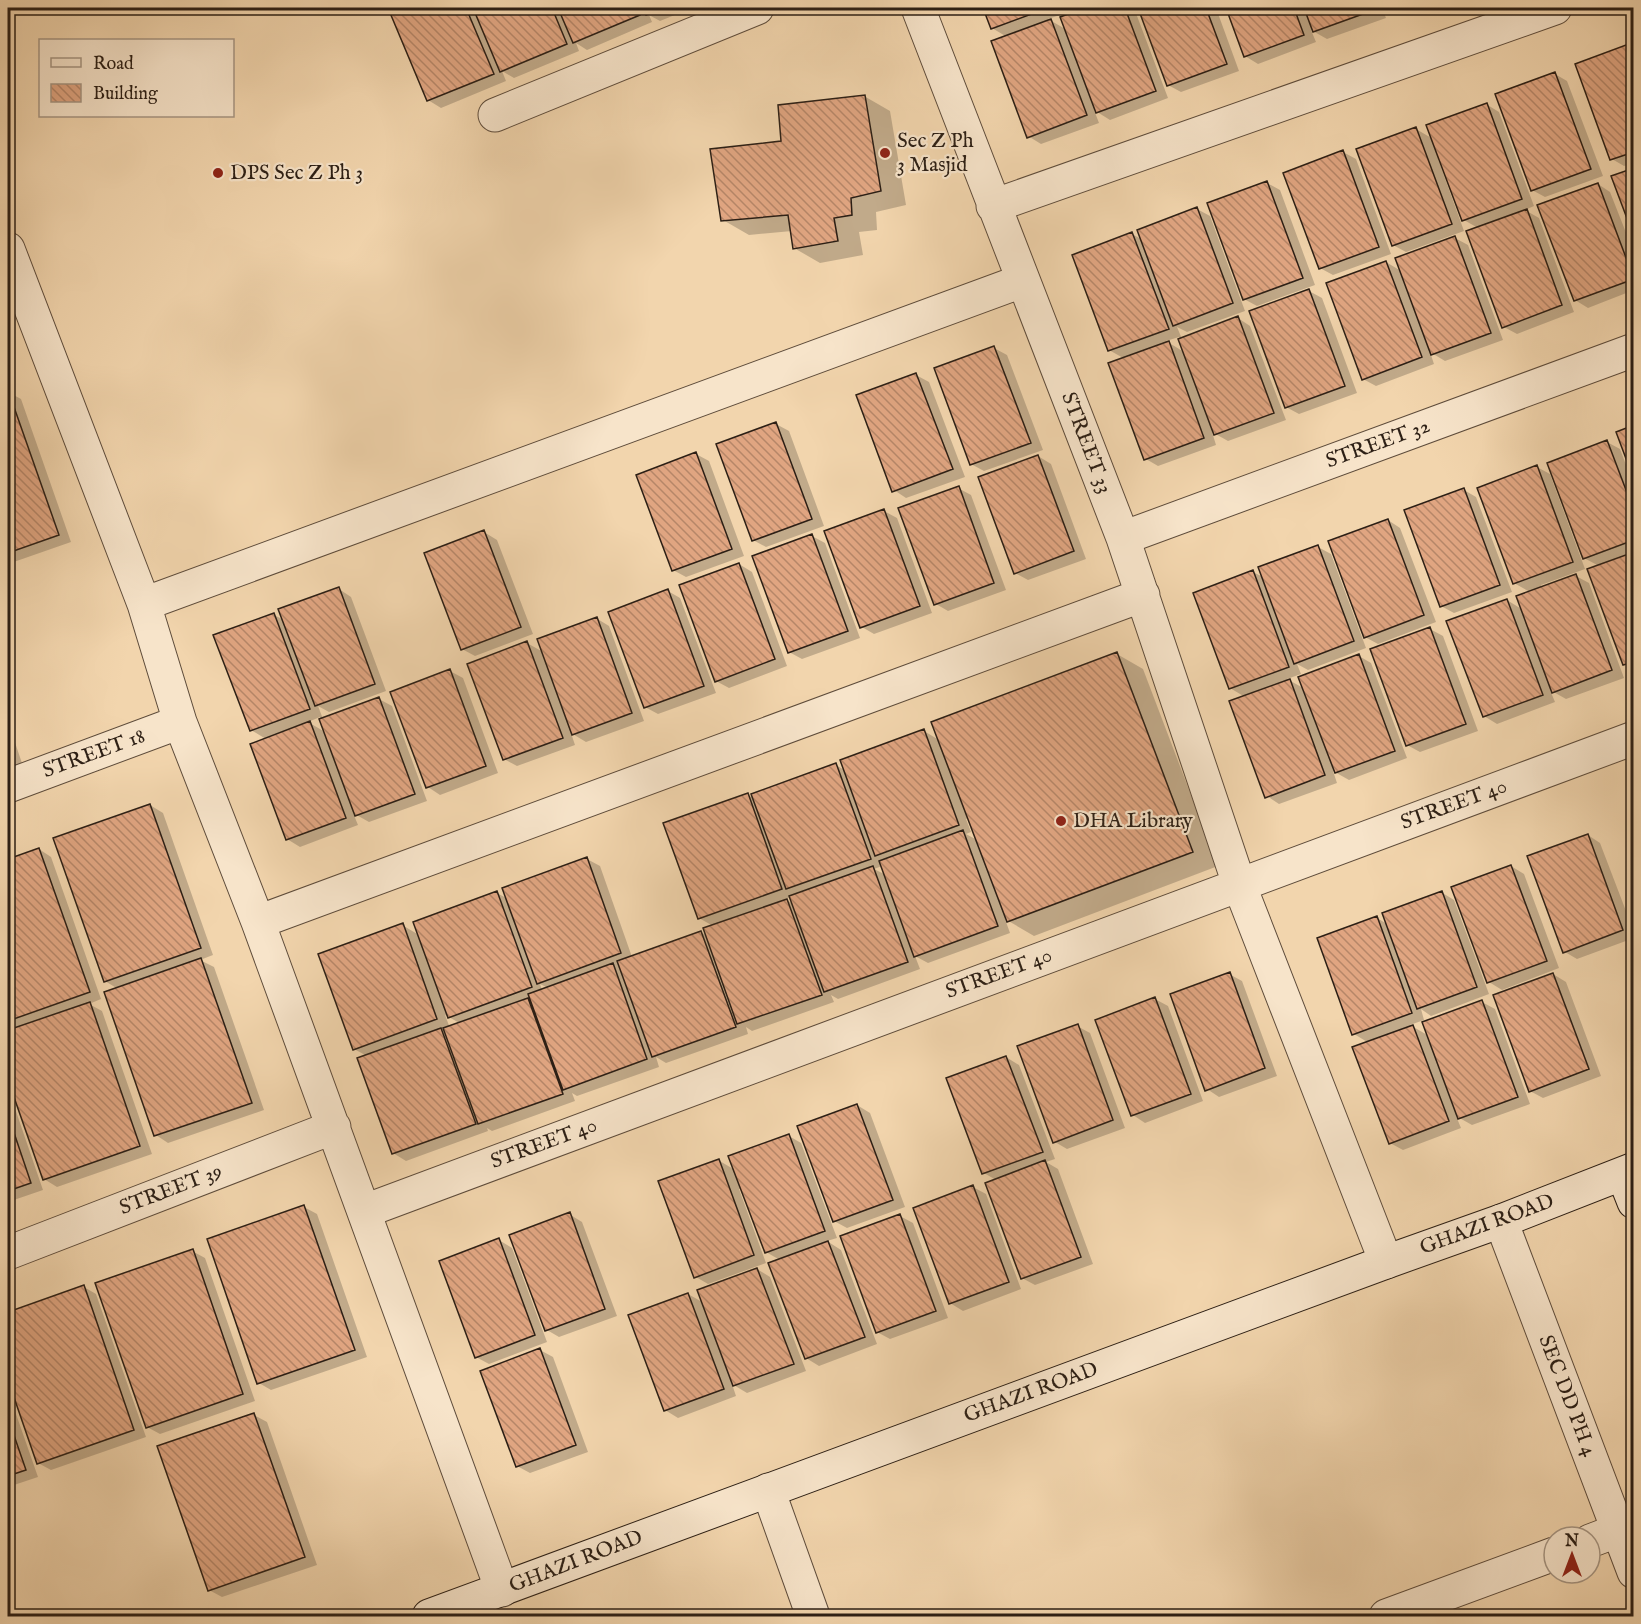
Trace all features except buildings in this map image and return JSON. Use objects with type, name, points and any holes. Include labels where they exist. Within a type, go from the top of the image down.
[{"type":"street","points":[[495,115],[757,8]]},
{"type":"street","name":"STREET 33","points":[[918,8],[1123,538],[1239,884],[1386,1262]]},
{"type":"street","points":[[993,206],[1555,8]]},
{"type":"street","points":[[8,249],[19,316],[144,604],[180,722],[258,922],[502,1590]]},
{"type":"street","points":[[144,604],[1022,281]]},
{"type":"street","name":"STREET 32","points":[[1123,538],[1634,350]]},
{"type":"street","points":[[258,922],[1143,595]]},
{"type":"street","name":"STREET 18","points":[[8,786],[180,722]]},
{"type":"street","name":"STREET 40","points":[[365,1211],[1634,738]]},
{"type":"street","name":"STREET 39","points":[[8,1252],[334,1127]]},
{"type":"street","name":"GHAZI ROAD","points":[[429,1617],[1386,1262],[1501,1221],[1630,1182]]},
{"type":"street","name":"SEC DD PH 4","points":[[1501,1221],[1604,1536],[1634,1572]]},
{"type":"street","points":[[768,1490],[813,1617]]},
{"type":"street","points":[[1386,1617],[1542,1558]]},
{"type":"place","name":"Sec Z Ph 3 Masjid","points":[[885,153]]},
{"type":"place","name":"DPS Sec Z Ph 3","points":[[218,173]]},
{"type":"place","name":"DHA Library","points":[[1061,821]]}]
